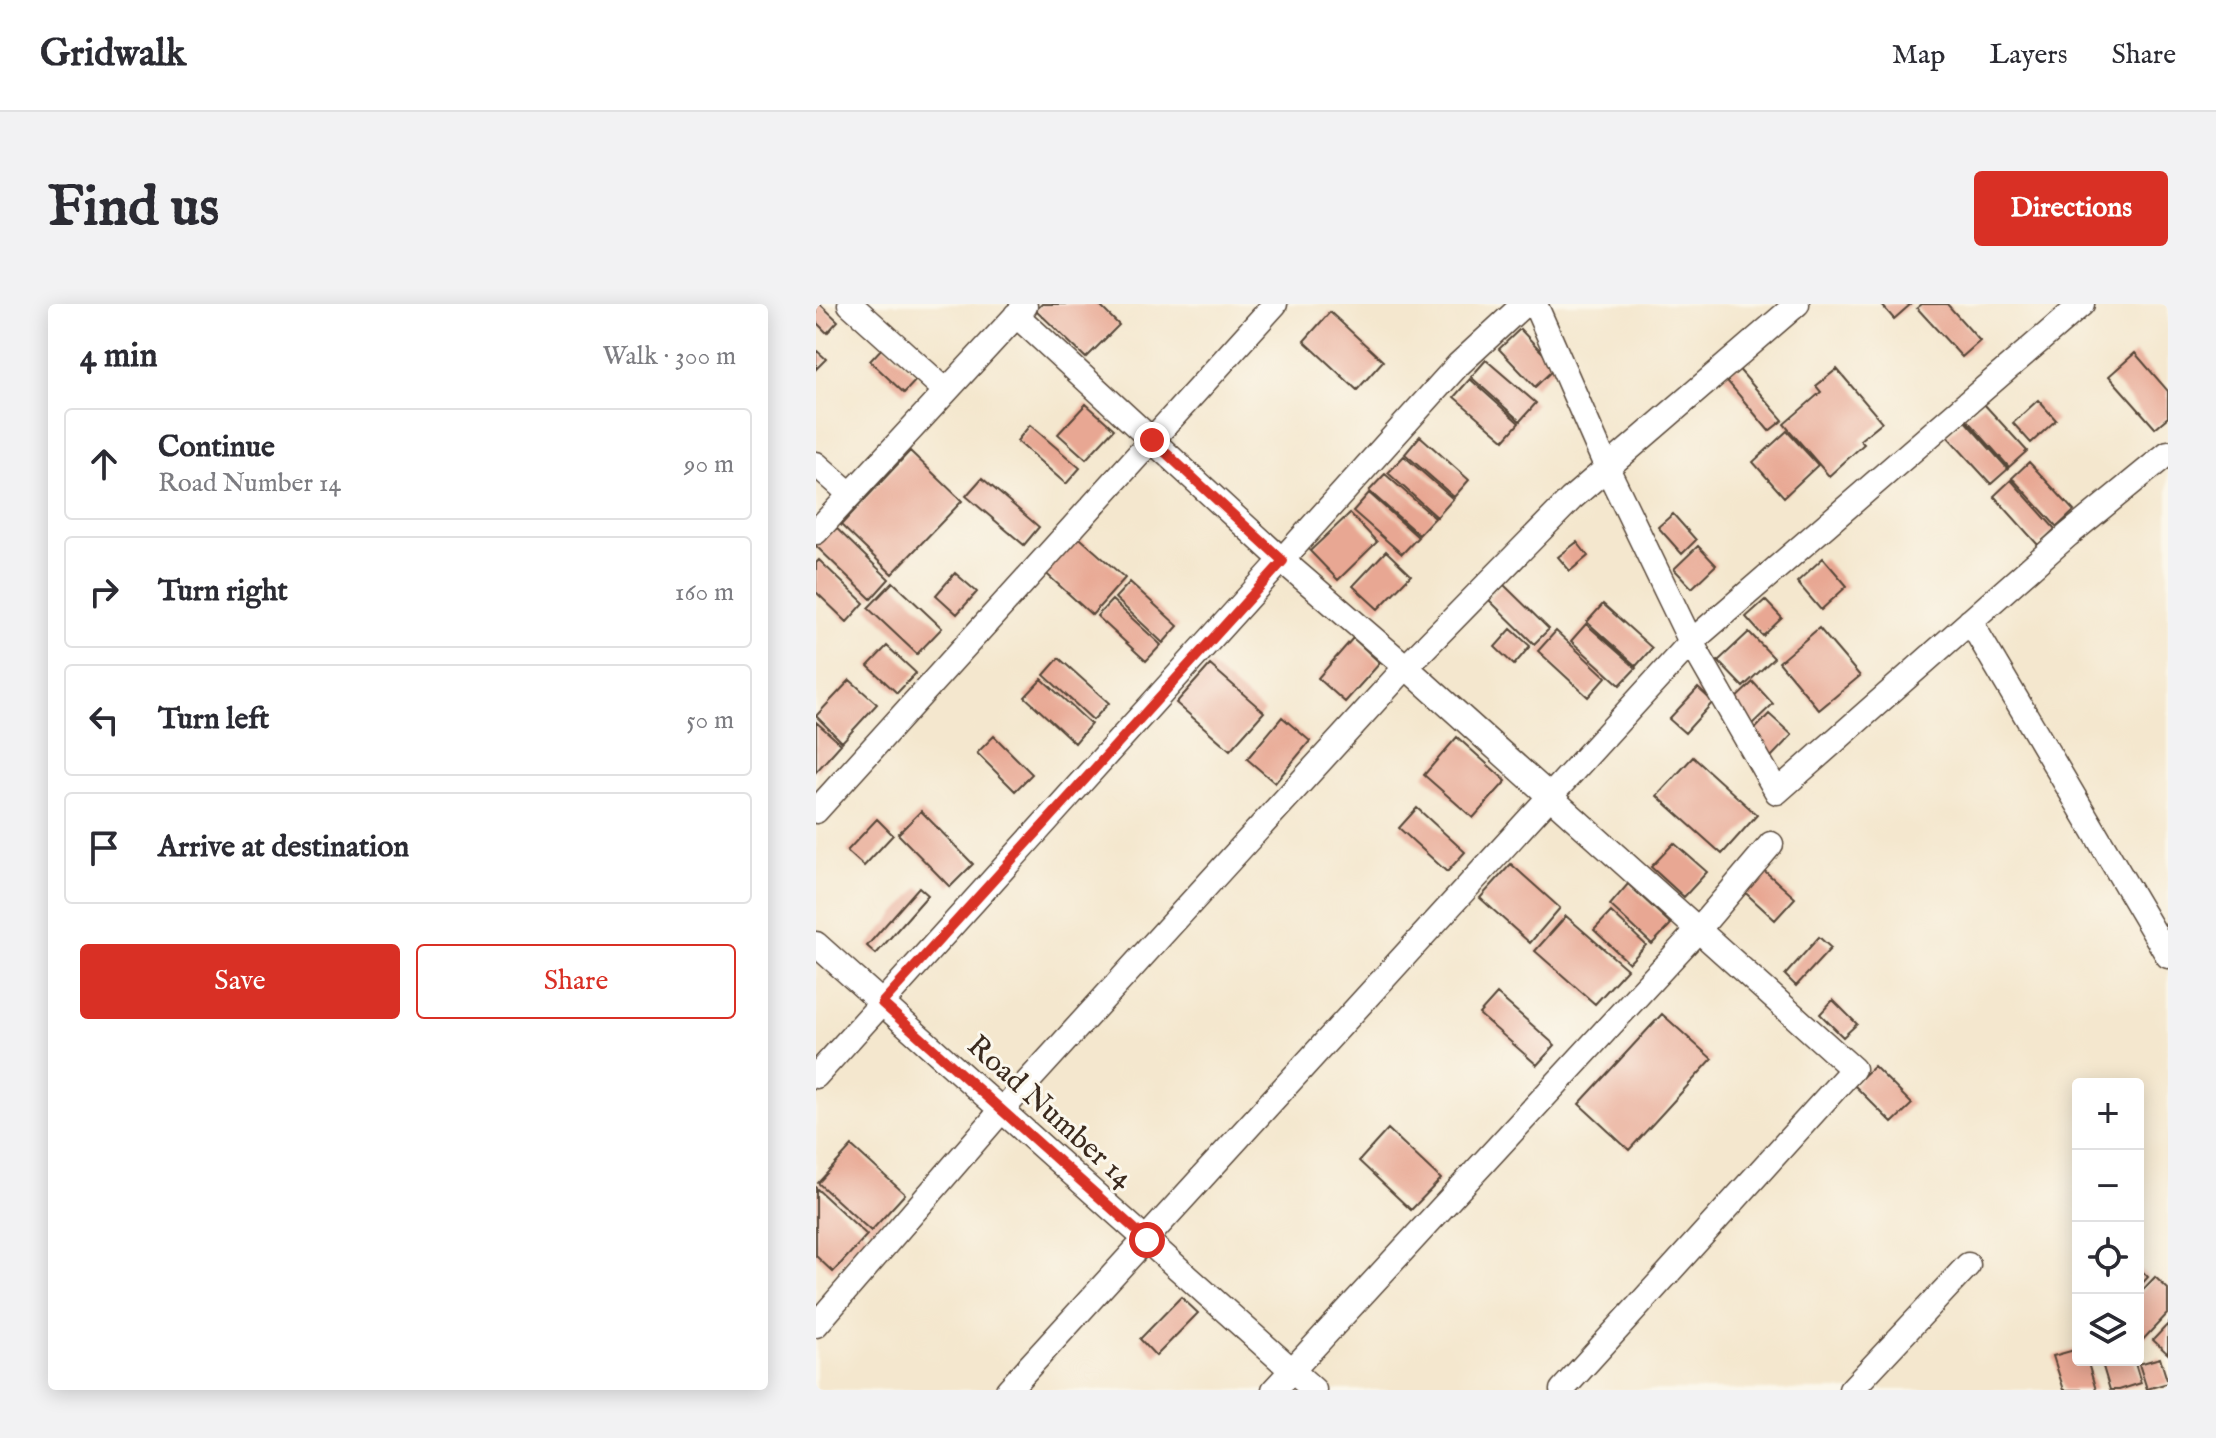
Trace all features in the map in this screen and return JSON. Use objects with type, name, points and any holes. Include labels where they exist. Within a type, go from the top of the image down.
[{"type":"street","points":[[850,304],[946,391]]},
{"type":"street","points":[[816,811],[1275,304]]},
{"type":"street","points":[[816,1076],[1458,365],[1524,304]]},
{"type":"street","points":[[1535,304],[1607,468],[1691,642],[1777,792],[2068,535],[2168,453]]},
{"type":"street","points":[[816,1325],[1002,1110],[1406,667],[1571,499],[1797,304]]},
{"type":"street","points":[[1008,1390],[1691,642],[2082,304]]},
{"type":"street","points":[[816,532],[1021,310],[1152,440],[1283,561],[1551,796],[1853,1069],[1562,1390]]},
{"type":"street","points":[[816,464],[850,494]]},
{"type":"street","points":[[1970,621],[2168,956]]},
{"type":"street","points":[[1274,1390],[1698,930],[1771,844]]},
{"type":"street","name":"Road Number 14","points":[[816,944],[1314,1390]]},
{"type":"street","points":[[1851,1390],[1968,1265]]},
{"type":"building","points":[[816,304],[820,304],[838,321],[827,333],[816,322]]},
{"type":"building","points":[[1042,304],[1098,304],[1119,325],[1086,358],[1036,310]]},
{"type":"building","points":[[1881,304],[1911,304],[1894,319]]},
{"type":"building","points":[[1922,304],[1947,304],[1980,341],[1962,357],[1917,308]]},
{"type":"building","points":[[1330,312],[1383,361],[1357,390],[1304,341]]},
{"type":"building","points":[[1520,329],[1556,367],[1535,387],[1499,349]]},
{"type":"building","points":[[884,346],[918,378],[904,393],[870,361]]},
{"type":"building","points":[[816,350],[826,359],[816,369]]},
{"type":"building","points":[[2135,353],[2168,391],[2168,417],[2155,428],[2109,376]]},
{"type":"building","points":[[1486,360],[1536,403],[1520,421],[1471,377]]},
{"type":"building","points":[[1736,366],[1783,420],[1769,431],[1723,376]]},
{"type":"building","points":[[1837,369],[1882,422],[1860,440],[1864,444],[1829,476],[1784,424],[1821,392],[1816,386]]},
{"type":"building","points":[[1470,379],[1519,423],[1504,440],[1454,397]]},
{"type":"building","points":[[2038,400],[2056,420],[2031,443],[2013,423]]},
{"type":"building","points":[[1983,403],[2027,451],[2009,467],[1965,418]]},
{"type":"building","points":[[1086,404],[1114,429],[1086,459],[1058,434]]},
{"type":"building","points":[[1964,420],[2008,469],[1991,484],[1947,436]]},
{"type":"building","points":[[1030,425],[1080,468],[1066,484],[1017,441]]},
{"type":"building","points":[[1787,431],[1818,465],[1784,497],[1753,462]]},
{"type":"building","points":[[1420,436],[1469,480],[1454,497],[1405,454]]},
{"type":"building","points":[[910,451],[962,501],[892,574],[841,525]]},
{"type":"building","points":[[1404,456],[1453,499],[1437,517],[1388,473]]},
{"type":"building","points":[[2029,462],[2074,511],[2057,527],[2012,478]]},
{"type":"building","points":[[1385,474],[1435,518],[1419,535],[1369,491]]},
{"type":"building","points":[[982,478],[1039,527],[1024,545],[966,496]]},
{"type":"building","points":[[2011,480],[2055,529],[2038,545],[1994,496]]},
{"type":"building","points":[[1369,493],[1418,537],[1402,554],[1353,511]]},
{"type":"building","points":[[1350,513],[1377,542],[1338,580],[1310,551]]},
{"type":"building","points":[[1673,514],[1696,540],[1682,554],[1658,527]]},
{"type":"building","points":[[832,524],[889,579],[871,599],[816,546],[816,540]]},
{"type":"building","points":[[1073,532],[1125,578],[1092,615],[1040,568]]},
{"type":"building","points":[[1577,542],[1588,556],[1570,571],[1558,557]]},
{"type":"building","points":[[1698,546],[1716,565],[1692,588],[1674,569]]},
{"type":"building","points":[[1386,551],[1411,575],[1378,609],[1353,586]]},
{"type":"building","points":[[1823,558],[1847,586],[1821,610],[1797,582]]},
{"type":"building","points":[[819,560],[864,603],[847,622],[816,592],[816,563]]},
{"type":"building","points":[[955,573],[977,592],[957,614],[936,595]]},
{"type":"building","points":[[893,582],[942,628],[917,654],[868,608]]},
{"type":"building","points":[[1130,582],[1178,626],[1163,643],[1115,598]]},
{"type":"building","points":[[1503,584],[1549,629],[1534,644],[1488,599]]},
{"type":"building","points":[[1112,600],[1161,645],[1146,661],[1097,616]]},
{"type":"building","points":[[1765,600],[1782,618],[1763,636],[1746,617]]},
{"type":"building","points":[[1603,604],[1652,648],[1636,666],[1587,622]]},
{"type":"building","points":[[1586,624],[1636,668],[1620,685],[1571,641]]},
{"type":"building","points":[[1819,628],[1860,676],[1819,710],[1779,662]]},
{"type":"building","points":[[1511,629],[1530,646],[1514,665],[1495,647]]},
{"type":"building","points":[[1556,631],[1606,677],[1588,697],[1538,651]]},
{"type":"building","points":[[1749,632],[1774,658],[1743,687],[1718,661]]},
{"type":"building","points":[[1353,638],[1380,663],[1345,702],[1318,678]]},
{"type":"building","points":[[887,646],[916,673],[897,693],[868,666]]},
{"type":"building","points":[[1059,658],[1109,703],[1093,720],[1044,675]]},
{"type":"building","points":[[1210,665],[1264,712],[1230,750],[1176,703]]},
{"type":"building","points":[[1042,679],[1091,724],[1075,743],[1025,697]]},
{"type":"building","points":[[850,680],[877,704],[842,742],[816,716]]},
{"type":"building","points":[[1753,682],[1773,704],[1751,725],[1731,703]]},
{"type":"building","points":[[1698,688],[1713,702],[1685,733],[1669,719]]},
{"type":"building","points":[[1769,714],[1792,735],[1770,758],[1747,738]]},
{"type":"building","points":[[1282,717],[1310,741],[1275,783],[1247,759]]},
{"type":"building","points":[[816,722],[841,744],[816,772]]},
{"type":"building","points":[[994,736],[1032,774],[1015,791],[977,753]]},
{"type":"building","points":[[1457,737],[1506,781],[1473,818],[1424,775]]},
{"type":"building","points":[[1693,757],[1757,815],[1722,854],[1657,796]]},
{"type":"building","points":[[1417,808],[1465,852],[1447,872],[1399,828]]},
{"type":"building","points":[[921,811],[973,864],[950,887],[898,834]]},
{"type":"building","points":[[877,819],[893,835],[864,866],[847,851]]},
{"type":"building","points":[[1674,843],[1707,872],[1684,897],[1651,867]]},
{"type":"building","points":[[1511,864],[1560,908],[1530,943],[1480,898]]},
{"type":"building","points":[[1758,865],[1795,898],[1775,920],[1738,886]]},
{"type":"building","points":[[1628,884],[1671,924],[1652,944],[1610,905]]},
{"type":"building","points":[[919,887],[928,895],[876,954],[867,946]]},
{"type":"building","points":[[1611,912],[1646,945],[1629,963],[1594,930]]},
{"type":"building","points":[[1566,916],[1627,969],[1595,1004],[1535,951]]},
{"type":"building","points":[[1819,937],[1831,948],[1796,986],[1785,975]]},
{"type":"building","points":[[1497,994],[1555,1045],[1537,1065],[1479,1014]]},
{"type":"building","points":[[1833,1000],[1857,1024],[1843,1037],[1820,1014]]},
{"type":"building","points":[[1662,1014],[1712,1059],[1629,1150],[1579,1104]]},
{"type":"building","points":[[1874,1066],[1912,1104],[1892,1123],[1854,1085]]},
{"type":"building","points":[[1388,1129],[1441,1179],[1411,1210],[1359,1161]]},
{"type":"building","points":[[852,1146],[905,1194],[871,1231],[818,1183]]},
{"type":"building","points":[[816,1188],[867,1235],[833,1272],[816,1256]]},
{"type":"building","points":[[2155,1277],[2168,1289],[2168,1313],[2144,1339],[2144,1294],[2144,1289]]},
{"type":"building","points":[[1181,1297],[1198,1313],[1156,1356],[1140,1339]]},
{"type":"building","points":[[2168,1324],[2168,1354],[2153,1340]]},
{"type":"building","points":[[2072,1351],[2072,1366],[2089,1366],[2096,1390],[2064,1390],[2053,1356]]},
{"type":"building","points":[[2160,1358],[2168,1383],[2147,1389],[2140,1366],[2144,1366],[2144,1363]]},
{"type":"building","points":[[2103,1366],[2136,1366],[2141,1383],[2110,1390]]},
{"type":"route","points":[[1147,1240],[882,1003],[1283,561],[1152,440]]}]
